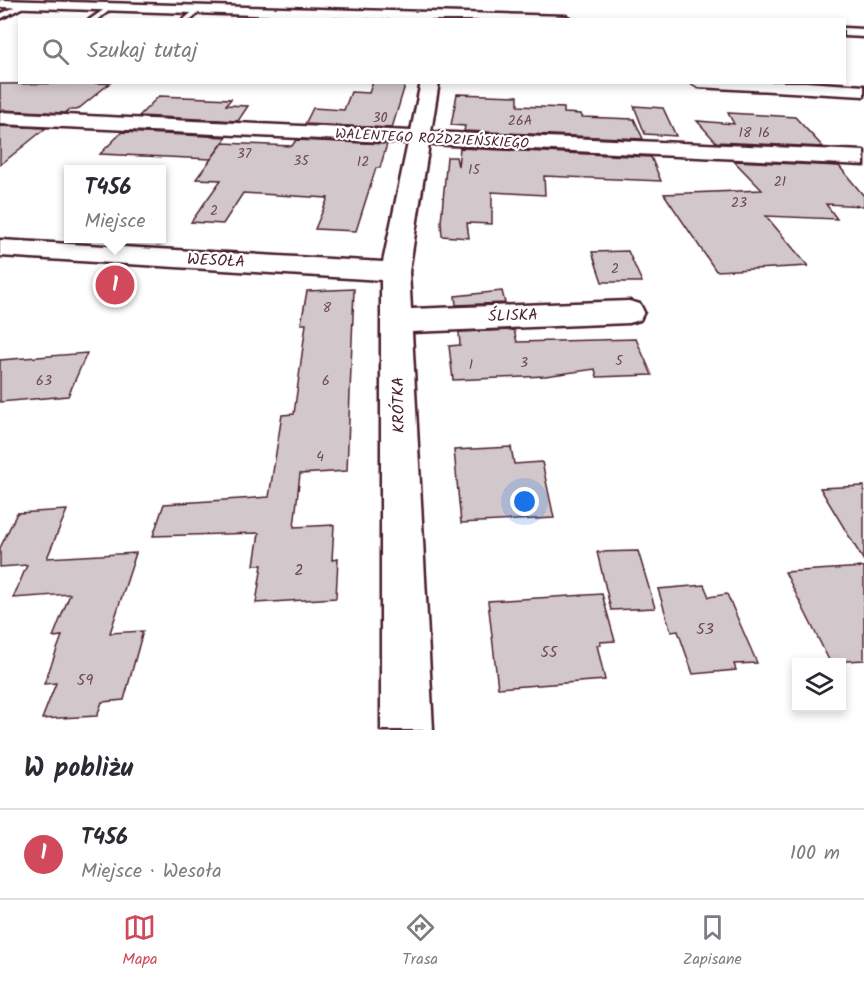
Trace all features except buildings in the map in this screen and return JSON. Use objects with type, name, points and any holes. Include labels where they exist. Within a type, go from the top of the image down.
[{"type":"street","points":[[446,17],[450,0]]},
{"type":"street","points":[[0,3],[199,9],[276,15],[486,18]]},
{"type":"street","points":[[846,32],[864,33]]},
{"type":"street","name":"KRÓTKA","points":[[407,730],[395,272],[430,84]]},
{"type":"street","points":[[735,84],[864,91]]},
{"type":"street","name":"WALENTEGO ROŹDZIEŃSKIEGO","points":[[0,118],[864,159]]},
{"type":"street","name":"WESOŁA","points":[[0,248],[395,272]]},
{"type":"street","name":"ŚLISKA","points":[[397,321],[629,312]]},
{"type":"lane","points":[[0,17],[26,4]]},
{"type":"lane","points":[[95,18],[112,6]]},
{"type":"lane","points":[[188,18],[199,9]]},
{"type":"place","name":"T456","points":[[115,285]]}]
